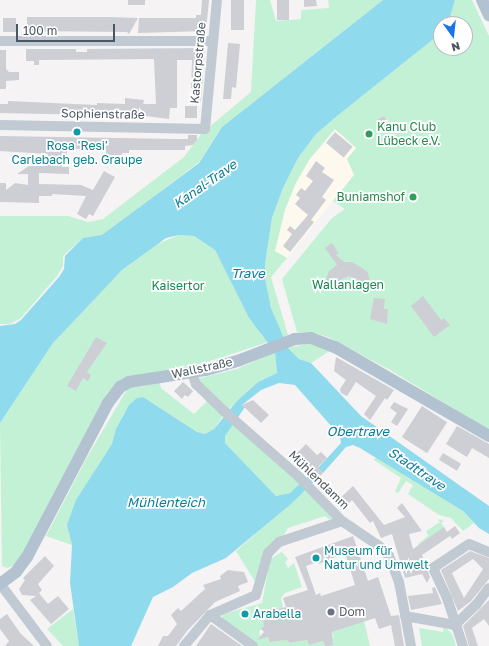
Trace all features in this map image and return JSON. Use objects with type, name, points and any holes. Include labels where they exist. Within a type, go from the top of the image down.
[{"type":"main road","points":[[482,0],[489,15]]},
{"type":"main road","name":"Wallstraße","points":[[0,585],[27,557],[108,403],[120,387],[138,379],[192,372],[240,360],[287,342],[312,338],[324,342],[489,436]]},
{"type":"street","name":"Kastorpstraße","points":[[205,129],[217,0]]},
{"type":"street","points":[[0,41],[212,41]]},
{"type":"street","name":"Sophienstraße","points":[[0,125],[205,129]]},
{"type":"street","name":"Mühlendamm","points":[[192,372],[196,384],[226,413],[306,484],[342,521],[379,546],[389,556],[396,570],[410,646]]},
{"type":"street","points":[[184,646],[210,615],[256,595],[268,553],[279,542],[342,521]]},
{"type":"street","points":[[463,646],[447,598],[433,568],[465,545],[472,544],[489,552]]},
{"type":"street","points":[[0,585],[47,646]]},
{"type":"street","points":[[455,625],[476,605],[489,588]]},
{"type":"street","points":[[210,615],[253,646]]},
{"type":"street","points":[[405,616],[455,625]]},
{"type":"shaded area","points":[[335,129],[357,148],[350,163],[354,175],[287,258],[275,251],[285,210],[295,185],[309,160]]},
{"type":"green space","points":[[256,0],[270,0],[276,21],[301,19],[301,10],[329,8],[328,0],[383,0],[222,127],[199,162],[102,236],[83,238],[63,256],[63,266],[57,276],[20,319],[9,324],[0,324],[0,216],[68,216],[88,222],[103,219],[184,157],[202,133],[251,92]]},
{"type":"green space","name":"Wallanlagen","points":[[455,0],[472,0],[489,36],[489,430],[390,370],[328,337],[312,332],[297,332],[282,279],[332,218],[345,209],[333,201],[354,175],[347,159],[356,148],[335,129],[309,160],[295,185],[285,210],[275,251],[287,258],[271,277],[288,335],[283,337],[271,308],[265,278],[265,264],[272,218],[283,188],[298,158],[316,134],[433,39],[433,56],[473,56],[473,16],[450,16]]},
{"type":"green space","name":"Kaisertor","points":[[179,235],[194,236],[215,250],[249,318],[268,342],[204,363],[128,377],[119,382],[101,403],[23,553],[13,566],[7,568],[2,566],[0,423],[53,343],[98,294],[122,270],[155,245]]},
{"type":"green space","points":[[310,343],[331,350],[311,363],[299,359],[288,348]]},
{"type":"green space","points":[[275,352],[277,373],[258,382],[229,409],[199,382],[200,378],[237,369]]},
{"type":"green space","points":[[160,383],[161,388],[194,414],[207,401],[223,416],[214,429],[205,434],[197,432],[143,397],[137,398],[123,415],[113,444],[100,463],[67,525],[72,545],[46,536],[85,461],[127,389]]},
{"type":"green space","points":[[233,424],[301,485],[290,493],[276,496],[225,443],[225,436]]},
{"type":"green space","points":[[376,457],[463,511],[474,523],[463,531],[451,518],[439,515],[408,494],[413,485],[406,481],[398,493],[395,492],[401,478],[374,460]]},
{"type":"green space","points":[[306,490],[335,517],[330,520],[325,516],[288,528],[256,583],[236,551]]},
{"type":"green space","points":[[438,519],[444,521],[441,523],[444,527],[420,549],[418,544],[428,536],[426,531],[440,522]]},
{"type":"green space","points":[[282,552],[288,559],[285,562],[288,568],[294,563],[302,587],[285,593],[281,598],[283,608],[263,621],[265,627],[259,631],[260,636],[267,636],[269,642],[287,640],[290,643],[307,640],[309,645],[323,641],[325,646],[259,646],[222,619],[223,614],[262,603],[270,559]]},
{"type":"green space","points":[[73,609],[79,646],[63,646],[47,629]]},
{"type":"green space","points":[[364,621],[370,646],[329,646],[331,638],[334,637],[332,632]]},
{"type":"green space","points":[[444,626],[452,634],[456,646],[422,646],[419,628],[443,632]]},
{"type":"water","points":[[383,0],[455,0],[450,16],[433,16],[433,39],[316,134],[298,158],[283,188],[272,218],[265,264],[265,278],[271,308],[288,348],[299,359],[311,363],[361,416],[489,506],[489,534],[479,528],[463,511],[353,445],[346,447],[323,473],[318,468],[341,443],[340,436],[295,385],[279,383],[261,390],[242,405],[245,407],[225,436],[225,443],[276,496],[290,493],[314,471],[319,477],[291,504],[226,558],[192,573],[173,587],[153,597],[131,646],[79,646],[70,583],[72,545],[67,525],[76,500],[112,444],[116,429],[129,405],[137,398],[143,397],[197,432],[205,434],[214,429],[237,401],[258,382],[277,373],[275,352],[249,318],[215,250],[194,236],[179,235],[166,238],[122,270],[53,343],[0,423],[0,326],[15,324],[21,320],[59,277],[64,269],[65,256],[83,238],[102,235],[199,163],[222,127]]},
{"type":"building","points":[[128,0],[145,0],[145,5],[128,5]]},
{"type":"building","points":[[202,0],[209,0],[206,31],[138,33],[139,18],[196,18],[196,15],[201,15]]},
{"type":"building","points":[[231,0],[244,0],[244,30],[231,30]]},
{"type":"building","points":[[277,0],[289,0],[289,20],[277,20]]},
{"type":"building","points":[[304,0],[316,0],[317,6],[304,7]]},
{"type":"building","points":[[27,17],[138,18],[129,34],[127,32],[27,31]]},
{"type":"building","points":[[3,18],[16,18],[16,32],[3,32]]},
{"type":"building","points":[[228,43],[240,44],[236,88],[232,87],[231,99],[223,99]]},
{"type":"building","points":[[205,48],[201,102],[195,102],[195,89],[191,88],[192,60],[177,60],[177,108],[170,108],[169,119],[146,116],[139,107],[139,116],[0,113],[0,104],[8,104],[8,101],[97,105],[97,103],[125,104],[125,98],[144,100],[143,104],[156,104],[154,59],[39,60],[39,65],[34,65],[34,61],[26,61],[26,49],[76,49],[76,52],[87,52],[87,49]]},
{"type":"building","points":[[0,50],[6,50],[6,69],[9,72],[19,72],[19,80],[6,81],[6,89],[0,89]]},
{"type":"building","points":[[185,106],[197,106],[197,118],[185,118]]},
{"type":"building","points":[[384,116],[390,127],[384,130],[377,120]]},
{"type":"building","points":[[335,132],[353,147],[344,158],[326,143]]},
{"type":"building","points":[[188,135],[197,135],[197,140],[193,145],[185,146],[185,150],[129,150],[129,153],[122,153],[122,155],[106,155],[106,149],[67,149],[67,155],[62,155],[62,167],[69,167],[69,174],[39,173],[39,184],[81,185],[93,190],[104,171],[115,177],[93,216],[89,214],[86,219],[77,214],[86,196],[52,194],[52,196],[39,196],[39,203],[0,202],[0,183],[6,183],[6,190],[15,183],[28,185],[28,174],[17,174],[29,166],[48,166],[48,154],[0,151],[0,136],[188,139]]},
{"type":"building","points":[[316,161],[325,168],[322,172],[334,180],[322,197],[326,200],[311,220],[314,222],[290,252],[283,246],[292,234],[287,230],[290,226],[295,230],[308,215],[295,204],[300,198],[296,195],[301,188],[305,191],[313,181],[306,176]]},
{"type":"building","points":[[332,243],[339,254],[335,254],[344,262],[352,262],[367,271],[373,290],[361,290],[357,280],[349,276],[340,280],[335,289],[323,288],[329,271],[337,265],[325,248]]},
{"type":"building","points":[[423,296],[441,320],[444,318],[450,325],[434,337],[411,306]]},
{"type":"building","points":[[374,298],[385,299],[384,309],[388,309],[387,324],[370,319]]},
{"type":"building","points":[[96,337],[107,343],[87,372],[91,375],[88,381],[83,378],[76,391],[67,386]]},
{"type":"building","points":[[336,357],[394,390],[387,400],[385,398],[370,420],[364,414],[376,396],[356,382],[347,396],[341,393],[340,389],[346,380],[334,371]]},
{"type":"building","points":[[183,382],[193,391],[188,397],[185,395],[182,399],[174,391]]},
{"type":"building","points":[[253,400],[269,415],[261,423],[242,405]]},
{"type":"building","points":[[394,402],[408,409],[397,426],[391,422],[397,413],[390,408]]},
{"type":"building","points":[[422,406],[447,422],[427,453],[402,437]]},
{"type":"building","points":[[457,426],[489,444],[489,458],[472,448],[467,457],[446,444]]},
{"type":"building","points":[[306,444],[317,455],[321,452],[327,458],[318,467],[323,473],[319,477],[296,454]]},
{"type":"building","points":[[443,453],[461,464],[457,471],[439,460]]},
{"type":"building","points":[[317,479],[324,485],[327,484],[335,493],[329,498],[313,482]]},
{"type":"building","points":[[353,486],[384,525],[405,517],[397,508],[402,503],[422,531],[409,534],[413,549],[444,527],[447,532],[455,526],[460,533],[452,539],[450,536],[422,555],[430,577],[427,583],[422,574],[405,578],[392,534],[381,538],[373,521],[370,523],[352,500],[344,508],[338,500]]},
{"type":"building","name":"Dom","points":[[353,536],[368,581],[378,577],[391,616],[399,615],[404,646],[395,646],[391,625],[379,629],[375,618],[332,632],[333,645],[329,646],[325,646],[323,641],[309,645],[307,640],[290,643],[287,640],[269,642],[268,637],[257,640],[264,632],[261,628],[264,627],[263,621],[278,614],[278,609],[286,607],[283,598],[308,590],[295,557]],"holes":[[[345,553],[355,585],[321,596],[320,593],[316,595],[306,566],[318,562],[319,564]]]},
{"type":"building","points":[[470,551],[489,558],[489,579],[471,601],[458,611],[441,570]],"holes":[[[473,559],[483,569],[464,598],[452,573]]]},
{"type":"building","points":[[45,556],[54,566],[38,584],[42,590],[39,593],[48,604],[58,596],[69,609],[51,624],[30,600],[36,596],[22,595],[19,589],[25,580],[23,578]]},
{"type":"building","points":[[228,570],[244,572],[248,582],[238,586],[240,591],[215,602],[187,631],[176,646],[158,646],[163,636],[168,636],[177,624],[171,615],[178,608],[181,611],[205,589],[203,585],[221,579],[220,576]]},
{"type":"building","points":[[435,587],[442,604],[411,610],[408,596],[433,593],[432,588]]},
{"type":"building","points":[[489,600],[489,626],[484,619],[472,628],[478,646],[469,646],[463,626]]},
{"type":"building","points":[[7,614],[21,634],[34,646],[5,646],[9,641],[0,629],[0,619]]},
{"type":"building","points":[[211,624],[242,646],[196,646]]},
{"type":"place","name":"Rosa 'Resi' Carlebach geb. Graupe","points":[[77,132]]},
{"type":"place","name":"Kanu Club Lübeck e.V.","points":[[369,134]]},
{"type":"place","name":"Buniamshof","points":[[413,197]]},
{"type":"place","name":"Museum für Natur und Umwelt","points":[[316,558]]},
{"type":"place","name":"Dom","points":[[331,612]]},
{"type":"place","name":"Arabella","points":[[245,614]]},
{"type":"water label","name":"Kanal-Trave","points":[[205,184]]},
{"type":"water label","name":"Trave","points":[[248,273]]},
{"type":"water label","name":"Obertrave","points":[[358,431]]},
{"type":"water label","name":"Stadttrave","points":[[417,469]]},
{"type":"water label","name":"Mühlenteich","points":[[166,502]]}]
